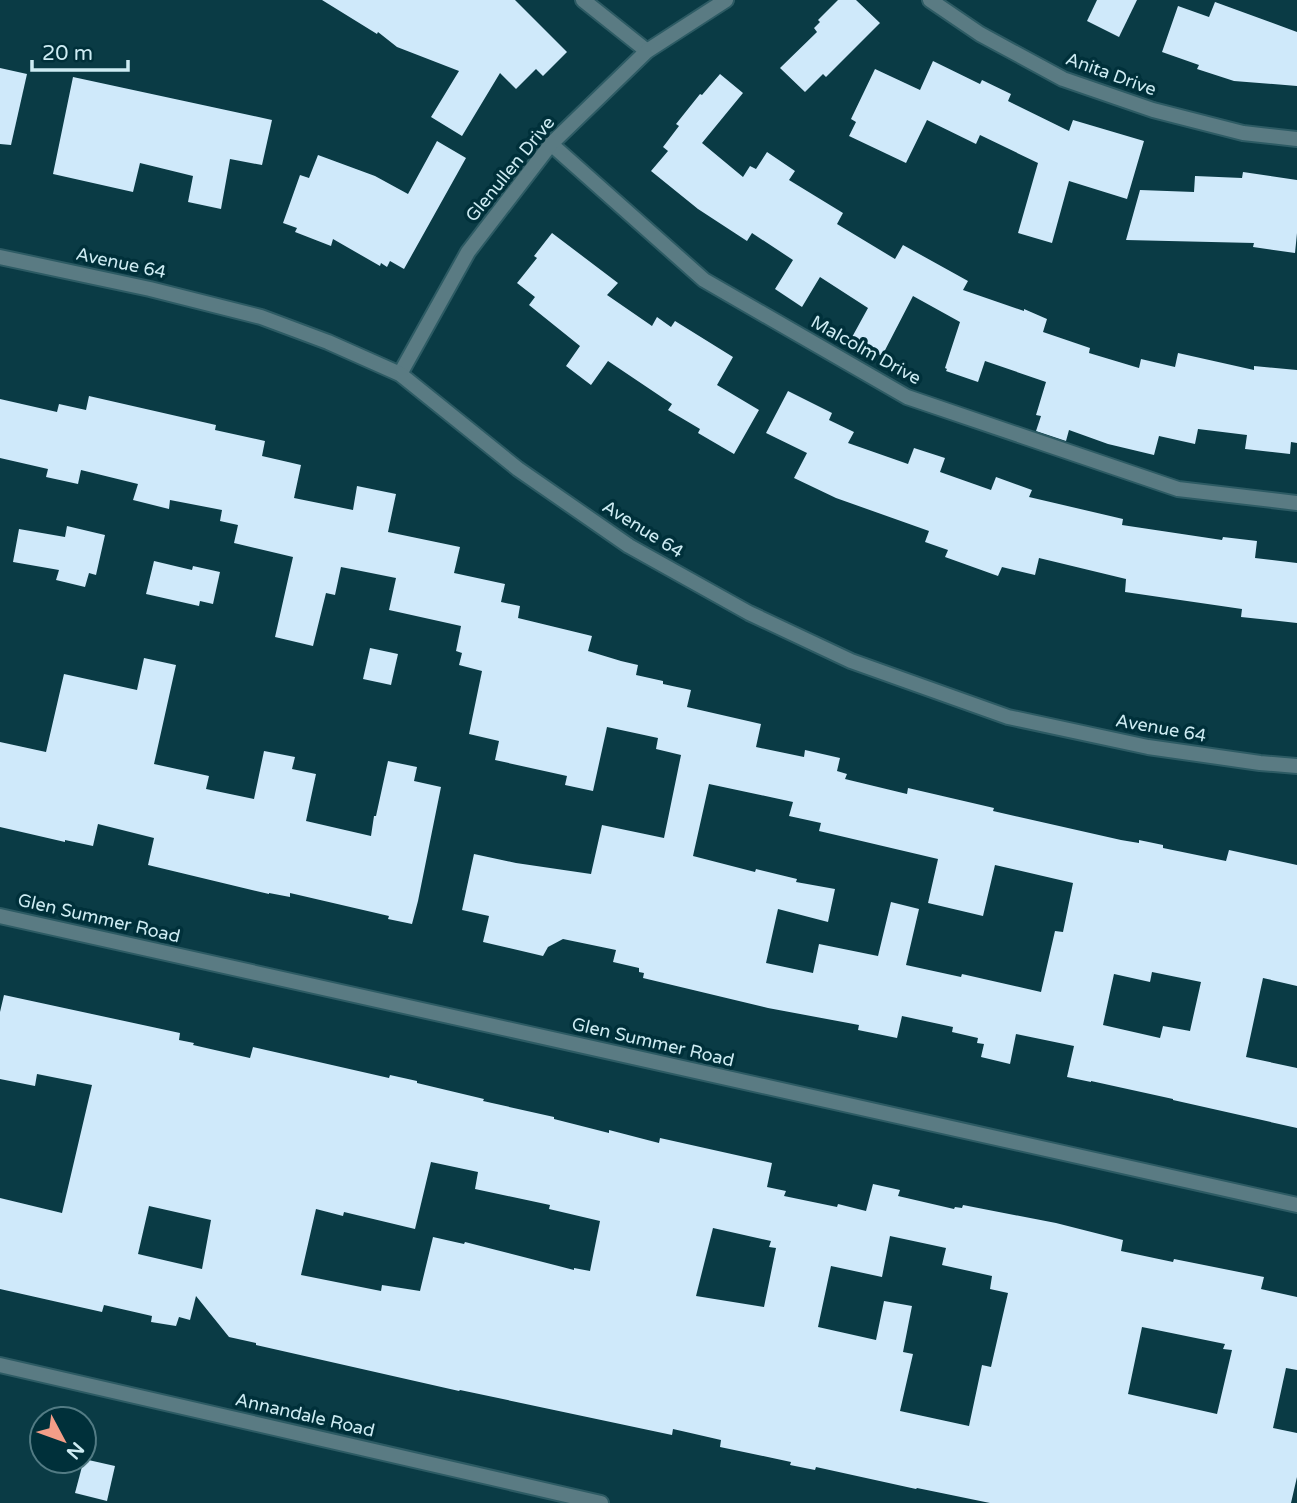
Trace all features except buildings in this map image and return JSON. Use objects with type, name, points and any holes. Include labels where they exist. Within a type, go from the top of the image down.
[{"type":"street","points":[[583,0],[647,51]]},
{"type":"street","name":"Glenullen Drive","points":[[400,374],[468,252],[551,144],[647,51],[726,0]]},
{"type":"street","name":"Anita Drive","points":[[930,0],[980,34],[1063,79],[1153,110],[1243,133],[1297,138]]},
{"type":"street","name":"Malcolm Drive","points":[[551,144],[704,280],[907,397],[1178,489],[1297,503]]},
{"type":"street","name":"Avenue 64","points":[[0,257],[150,289],[261,317],[328,342],[400,374],[518,469],[629,546],[749,613],[851,661],[1008,717],[1148,747],[1297,766]]},
{"type":"street","name":"Glen Summer Road","points":[[0,916],[1297,1205]]},
{"type":"street","name":"Annandale Road","points":[[0,1365],[601,1503]]}]
